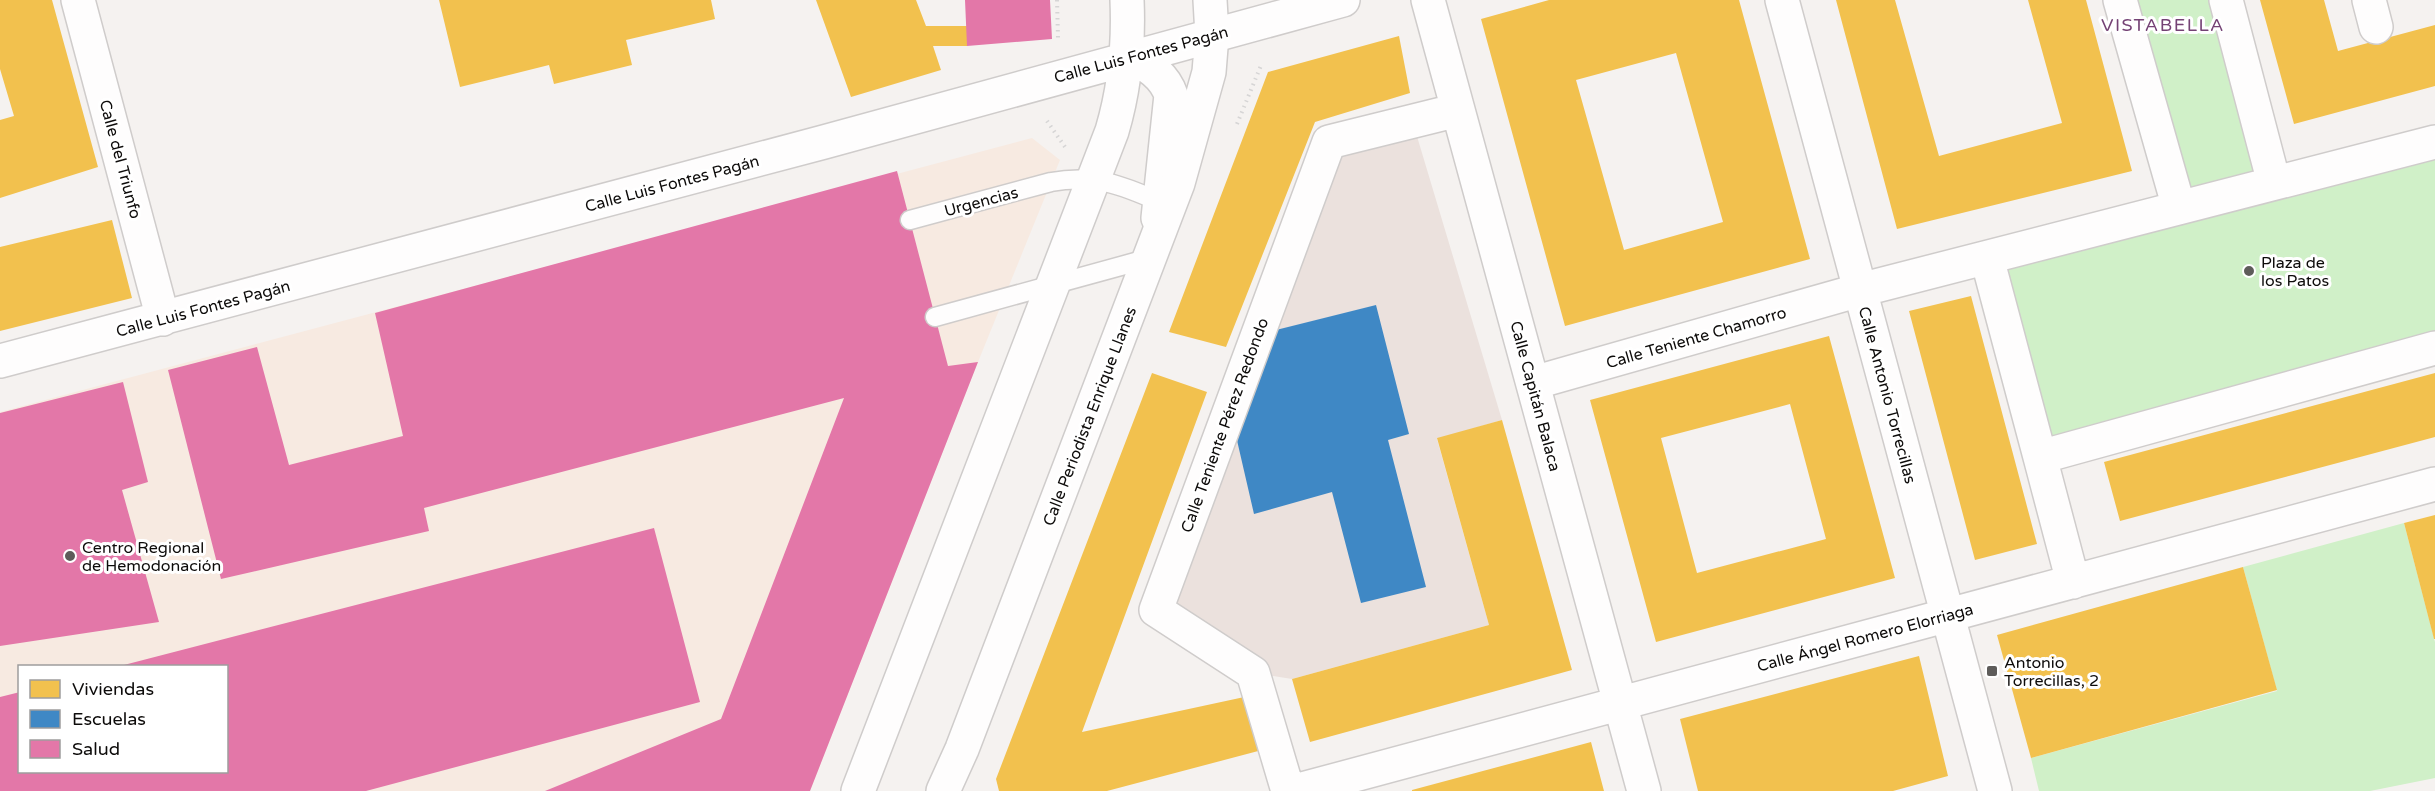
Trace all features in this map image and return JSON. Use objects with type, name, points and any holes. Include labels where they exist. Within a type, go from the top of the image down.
[{"type":"street","name":"Calle del Triunfo","points":[[78,0],[163,319]]},
{"type":"street","points":[[858,791],[1054,285],[1118,111],[1128,57],[1127,0]]},
{"type":"street","name":"Calle Periodista Enrique Llanes","points":[[943,791],[962,749],[1178,183],[1205,91],[1212,35],[1210,0]]},
{"type":"street","name":"Calle Luis Fontes Pagán","points":[[0,362],[824,142],[1343,0]]},
{"type":"street","name":"Calle Capitán Balaca","points":[[1428,0],[1644,791]]},
{"type":"street","name":"Calle Antonio Torrecillas","points":[[1782,0],[1995,791]]},
{"type":"street","points":[[2120,0],[2178,208]]},
{"type":"street","points":[[2226,0],[2274,183]]},
{"type":"street","points":[[1128,57],[1159,74],[1172,95],[1153,252]]},
{"type":"street","name":"Calle Teniente Pérez Redondo","points":[[1287,791],[1253,674],[1156,610],[1329,142],[1458,110]]},
{"type":"street","name":"Calle Teniente Chamorro","points":[[1533,383],[1860,290],[2435,142]]},
{"type":"street","points":[[1987,258],[2073,582]]},
{"type":"street","points":[[2040,458],[2435,348]]},
{"type":"street","name":"Calle Ángel Romero Elorriaga","points":[[1296,791],[2435,484]]},
{"type":"lane","name":"Urgencias","points":[[910,220],[1055,181],[1094,180],[1124,186],[1160,202]]},
{"type":"lane","points":[[935,317],[1054,285],[1153,252]]},
{"type":"path","points":[[1057,0],[1059,47]]},
{"type":"path","points":[[1033,84],[1039,109],[1069,154],[1055,181]]},
{"type":"shaded area","points":[[1413,123],[1502,420],[1437,439],[1489,625],[1292,679],[1253,673],[1156,610],[1329,142]]},
{"type":"shaded area","points":[[1032,138],[1060,160],[978,362],[810,791],[0,791],[0,412]]},
{"type":"green space","points":[[2120,0],[2226,0],[2274,183],[2435,142],[2435,348],[2040,457],[1987,258],[2178,208]]},
{"type":"green space","points":[[2404,523],[2435,642],[2435,778],[2370,791],[2039,791],[2031,758],[2277,691],[2243,567]]},
{"type":"building: Viviendas","points":[[0,0],[52,0],[98,167],[0,198],[0,120],[14,116],[0,69]]},
{"type":"building: Viviendas","points":[[439,0],[711,0],[715,19],[626,40],[632,65],[554,84],[549,65],[460,87]]},
{"type":"building: Viviendas","points":[[816,0],[916,0],[926,26],[967,26],[967,46],[933,46],[941,70],[851,97]]},
{"type":"building: Viviendas","points":[[1549,0],[1739,0],[1810,259],[1565,326],[1481,19]],"holes":[[[1676,53],[1723,222],[1624,250],[1576,80]]]},
{"type":"building: Viviendas","points":[[1836,0],[1895,0],[1939,156],[2062,123],[2028,0],[2086,0],[2132,171],[1897,229]]},
{"type":"building: Viviendas","points":[[2260,0],[2324,0],[2338,51],[2435,25],[2435,86],[2294,124]]},
{"type":"building: Viviendas","points":[[1399,36],[1410,93],[1315,122],[1226,347],[1169,332],[1268,72]]},
{"type":"building: Viviendas","points":[[112,220],[132,298],[0,331],[0,247]]},
{"type":"building: Viviendas","points":[[1971,296],[2037,544],[1975,560],[1909,311]]},
{"type":"building: Viviendas","points":[[1829,336],[1895,578],[1656,642],[1590,400]],"holes":[[[1790,404],[1826,539],[1697,573],[1661,438]]]},
{"type":"building: Viviendas","points":[[1152,373],[1207,392],[1082,732],[1249,696],[1262,750],[1107,791],[999,791],[996,779]]},
{"type":"building: Viviendas","points":[[2435,373],[2435,437],[2120,521],[2104,462]]},
{"type":"building: Viviendas","points":[[1502,420],[1572,670],[1310,742],[1292,679],[1489,625],[1437,438]]},
{"type":"building: Viviendas","points":[[2435,515],[2435,639],[2434,639],[2404,523]]},
{"type":"building: Viviendas","points":[[2243,567],[2277,690],[2031,758],[1997,635]]},
{"type":"building: Viviendas","points":[[1919,656],[1948,776],[1893,791],[1698,791],[1680,719]]},
{"type":"building: Viviendas","points":[[1591,742],[1604,791],[1412,791],[1412,790]]},
{"type":"building: Escuelas","points":[[1376,305],[1409,434],[1388,440],[1426,587],[1361,603],[1332,492],[1254,514],[1233,423],[1268,332]]},
{"type":"building: Salud","points":[[965,0],[1050,0],[1052,39],[967,46]]},
{"type":"building: Salud","points":[[897,171],[948,366],[978,362],[810,791],[545,791],[721,719],[844,398],[424,508],[429,531],[221,579],[168,370],[257,347],[289,465],[403,436],[375,313]]},
{"type":"building: Salud","name":"Centro Regional de Hemodonación","points":[[123,382],[148,482],[122,490],[159,622],[0,646],[0,413]]},
{"type":"building: Salud","points":[[654,528],[700,702],[366,791],[0,791],[0,697],[18,692],[18,773],[228,773],[228,665],[124,665]]},
{"type":"place","name":"Plaza de los Patos","points":[[2249,271]]},
{"type":"place","name":"Centro Regional de Hemodonación","points":[[70,556]]},
{"type":"place","name":"Antonio Torrecillas, 2","points":[[1992,671]]},
{"type":"district","name":"VISTABELLA","points":[[2163,25]]}]
